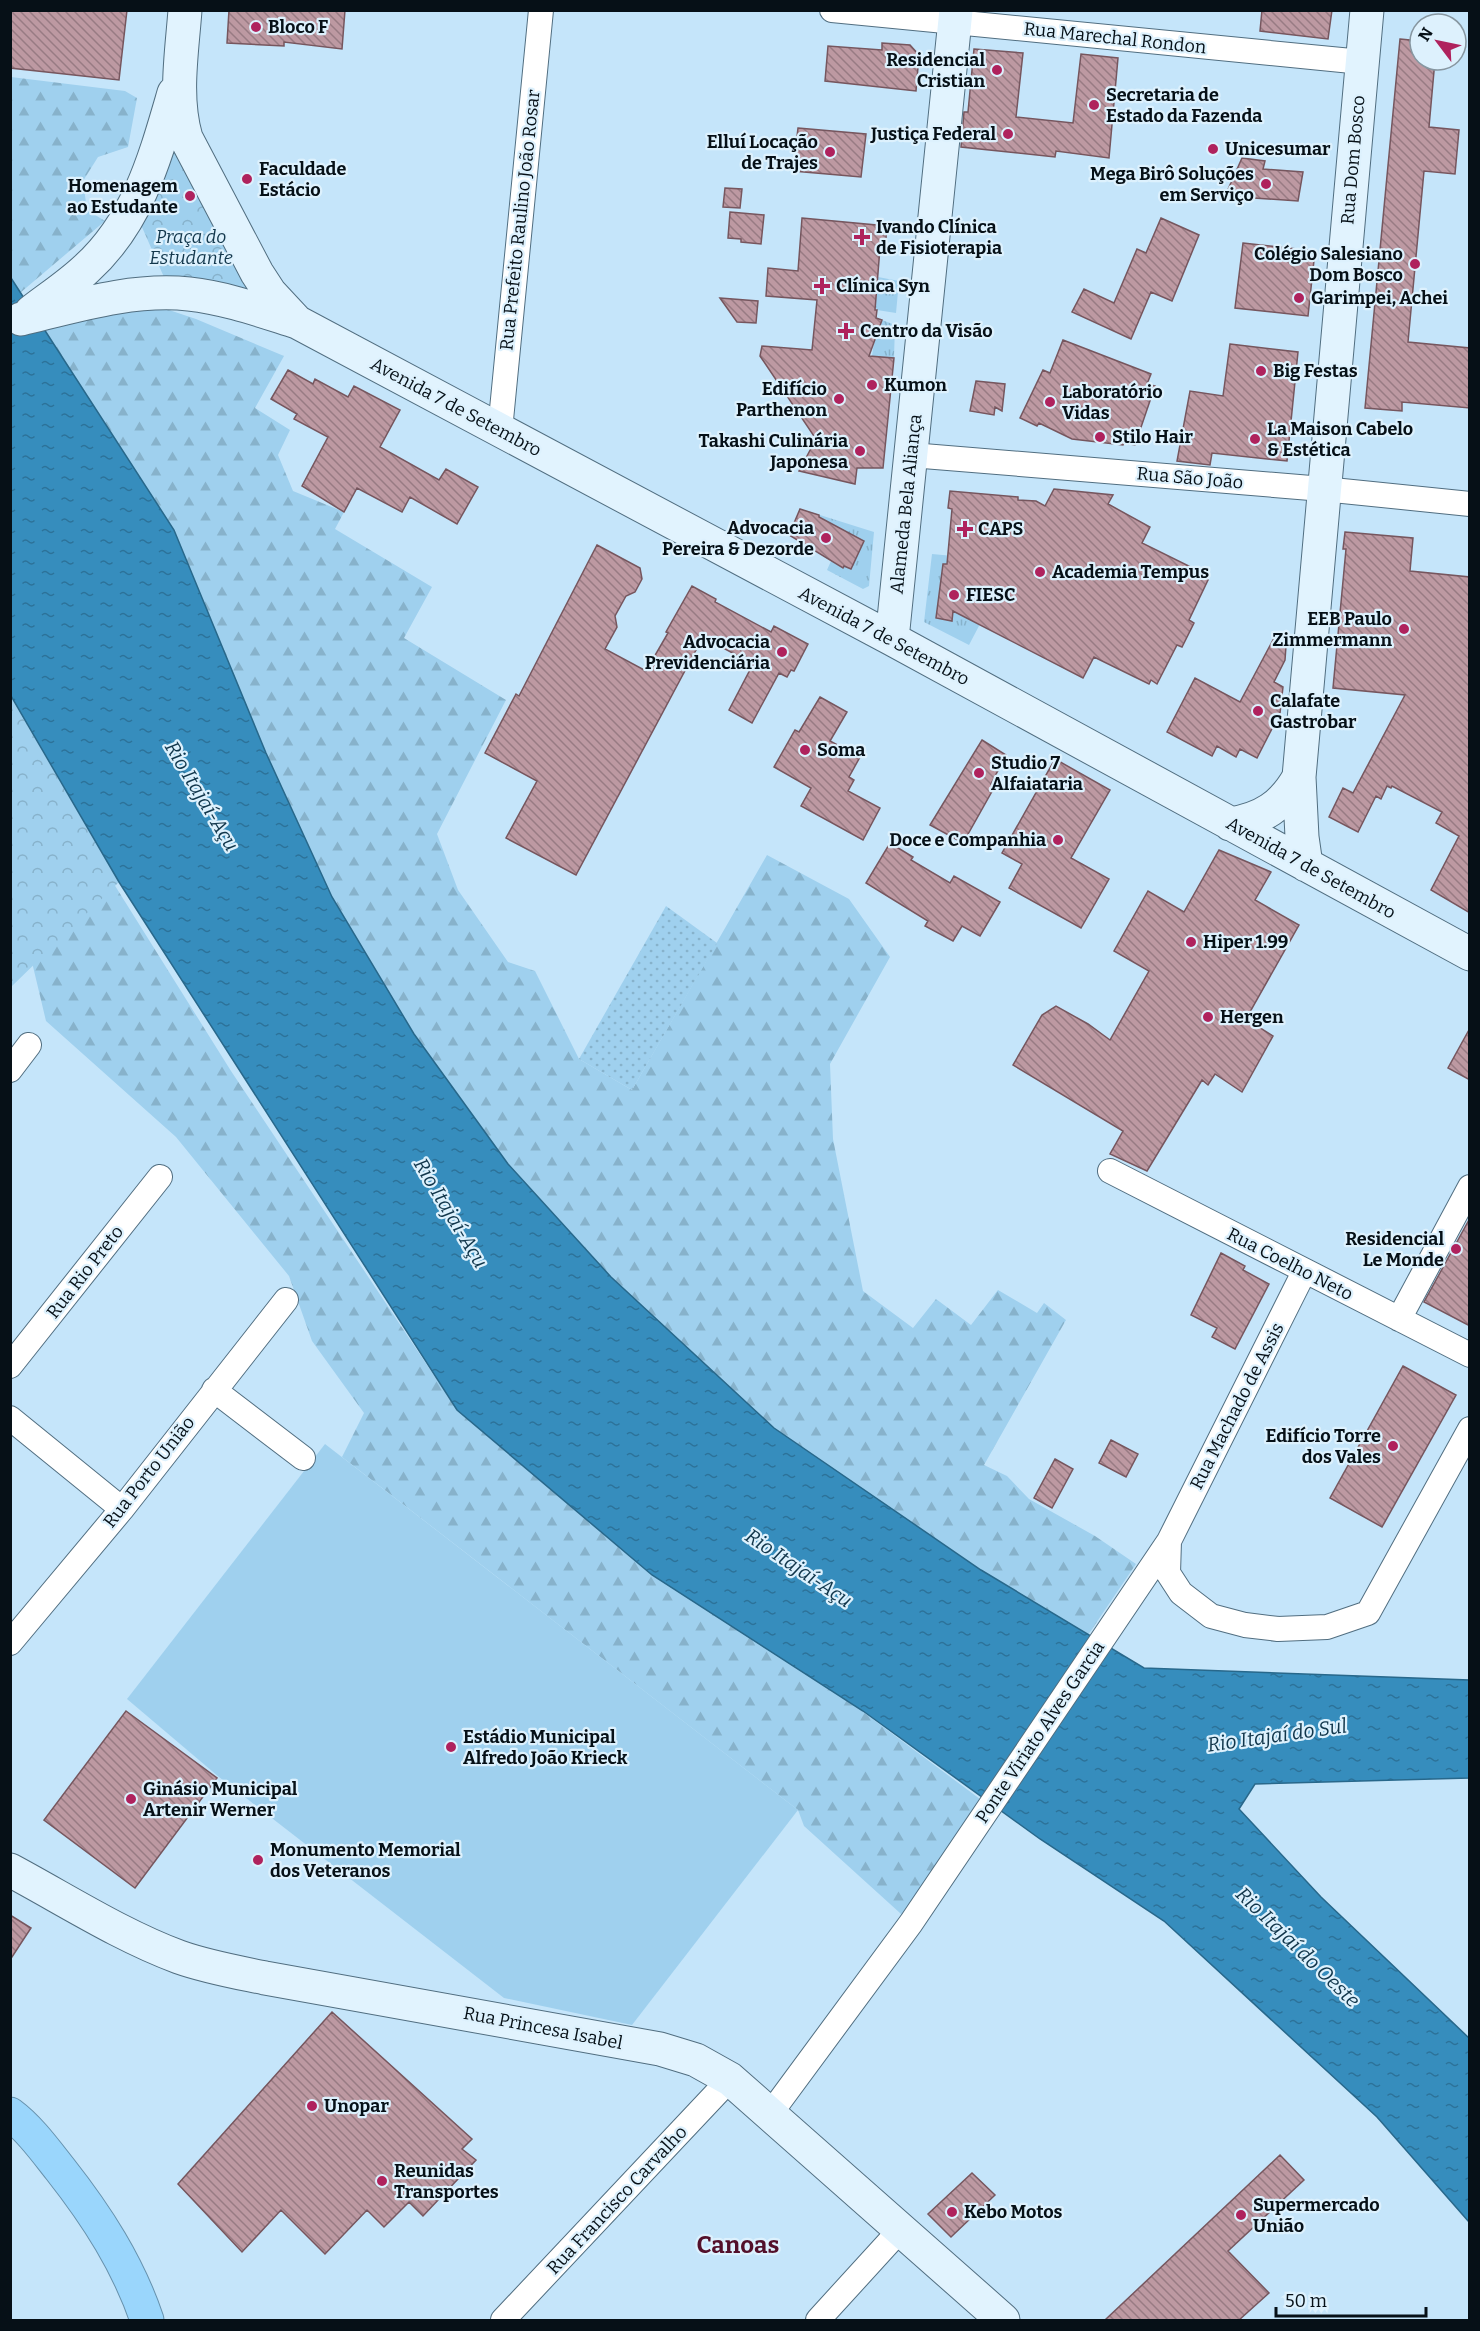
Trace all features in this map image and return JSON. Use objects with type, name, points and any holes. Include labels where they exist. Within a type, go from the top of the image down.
[{"type":"highway","points":[[10,2114],[49,2154],[93,2211],[125,2264],[147,2320]]},
{"type":"street","points":[[185,10],[180,74],[180,118],[186,138],[257,273],[270,293],[297,322]]},
{"type":"street","name":"Rua Prefeito Raulino João Rosar","points":[[500,430],[541,10]]},
{"type":"street","name":"Rua Marechal Rondon","points":[[832,10],[955,16],[1362,62]]},
{"type":"street","name":"Rua Dom Bosco","points":[[1306,865],[1299,777],[1367,10]]},
{"type":"street","name":"Alameda Bela Aliança","points":[[892,639],[955,16]]},
{"type":"street","points":[[16,322],[87,269],[114,237],[133,208],[149,175],[180,74]]},
{"type":"street","points":[[16,322],[118,297],[153,293],[189,294],[236,303],[297,322]]},
{"type":"street","name":"Avenida 7 de Setembro","points":[[297,322],[892,639],[1470,954]]},
{"type":"street","name":"Rua São João","points":[[911,455],[1323,489],[1470,504]]},
{"type":"street","points":[[1230,824],[1248,821],[1265,814],[1291,792],[1299,777]]},
{"type":"street","points":[[10,1070],[29,1045]]},
{"type":"street","name":"Rua Coelho Neto","points":[[1110,1171],[1470,1355]]},
{"type":"street","name":"Rua Rio Preto","points":[[10,1366],[160,1177]]},
{"type":"street","points":[[1399,1319],[1470,1187]]},
{"type":"street","name":"Rua Machado de Assis","points":[[1169,1541],[1304,1272]]},
{"type":"street","name":"Rua Porto União","points":[[10,1643],[122,1509],[286,1300]]},
{"type":"street","points":[[214,1390],[303,1458]]},
{"type":"street","points":[[10,1418],[122,1509]]},
{"type":"street","points":[[1169,1541],[1168,1573],[1181,1593],[1210,1616],[1245,1625],[1278,1629],[1327,1627],[1368,1613],[1470,1429]]},
{"type":"street","name":"Ponte Viriato Alves Garcia","points":[[770,2114],[911,1923],[1169,1541]]},
{"type":"street","name":"Rua Princesa Isabel","points":[[10,1870],[130,1936],[181,1958],[265,1978],[660,2049],[696,2060],[730,2079],[1003,2320]]},
{"type":"street","name":"Rua Francisco Carvalho","points":[[503,2320],[730,2079]]},
{"type":"street","points":[[818,2320],[901,2229]]},
{"type":"green space","points":[[11,77],[125,91],[137,98],[128,147],[98,157],[83,181],[87,210],[105,221],[20,293],[11,278]]},
{"type":"green space","name":"Praça do Estudante","points":[[173,109],[263,294],[167,284],[138,218]]},
{"type":"green space","points":[[878,277],[899,281],[896,313],[877,310],[875,305]]},
{"type":"green space","points":[[117,306],[160,307],[196,319],[284,356],[255,408],[290,430],[278,455],[293,491],[344,512],[335,529],[432,587],[404,638],[506,700],[437,834],[458,890],[508,962],[535,971],[579,1059],[632,1090],[767,855],[849,899],[890,957],[830,1064],[833,1139],[863,1291],[913,1328],[936,1299],[971,1325],[998,1290],[1037,1313],[1044,1303],[1066,1320],[984,1465],[1007,1476],[1029,1499],[1095,1536],[1136,1564],[1088,1635],[981,1570],[774,1428],[611,1277],[508,1164],[414,1034],[332,897],[266,753],[44,330]]},
{"type":"green space","points":[[882,320],[895,325],[894,358],[872,356],[874,342]]},
{"type":"green space","name":"Advocacia Pereira & Dezorde","points":[[804,510],[874,532],[869,586],[863,589],[827,570],[831,561],[789,535]]},
{"type":"green space","points":[[932,554],[975,558],[980,624],[969,645],[924,622]]},
{"type":"green space","points":[[10,696],[119,882],[11,987],[10,987]]},
{"type":"green space","points":[[10,718],[231,1071],[457,1410],[980,1799],[911,1923],[804,1826],[798,1810],[342,1457],[364,1413],[312,1341],[289,1276],[176,1137],[46,1021],[21,916]]},
{"type":"green space","points":[[666,906],[717,943],[632,1090],[579,1059]]},
{"type":"green space","name":"Estádio Municipal Alfredo João Krieck","points":[[325,1444],[798,1810],[632,2025],[504,1998],[219,1777],[127,1699]]},
{"type":"water","points":[[11,278],[174,530],[266,753],[332,897],[414,1034],[508,1164],[611,1277],[774,1428],[981,1570],[1144,1668],[1469,1680],[1469,1778],[1255,1784],[1239,1809],[1321,1897],[1469,2038],[1469,2222],[1377,2117],[1164,1921],[1040,1839],[863,1711],[652,1575],[457,1410],[119,882],[11,696]]},
{"type":"building","points":[[10,10],[127,10],[119,80],[10,68]]},
{"type":"building","points":[[229,10],[345,10],[342,49],[284,42],[284,46],[227,43]]},
{"type":"building","points":[[1262,10],[1332,10],[1328,39],[1260,31]]},
{"type":"building","points":[[1400,39],[1408,40],[1408,72],[1434,72],[1429,127],[1459,130],[1455,174],[1424,171],[1408,342],[1470,348],[1470,408],[1402,402],[1402,411],[1365,408]]},
{"type":"building","points":[[882,43],[910,45],[919,55],[916,91],[825,81],[828,46],[882,50]]},
{"type":"building","points":[[974,49],[1023,53],[1016,117],[1073,123],[1081,54],[1118,58],[1109,158],[1056,151],[1055,157],[961,147],[964,112],[968,112]]},
{"type":"building","name":"Elluí Locação de Trajes","points":[[798,128],[866,134],[861,177],[793,171]]},
{"type":"building","name":"Mega Birô Soluções em Serviço","points":[[1242,158],[1265,161],[1263,169],[1303,172],[1298,201],[1225,196]]},
{"type":"building","points":[[725,188],[742,189],[740,208],[723,207]]},
{"type":"building","points":[[730,212],[764,215],[761,244],[728,238]]},
{"type":"building","points":[[802,218],[887,226],[885,249],[880,248],[875,310],[877,310],[876,318],[882,320],[869,356],[894,358],[883,468],[857,468],[855,484],[799,471],[816,439],[760,356],[762,346],[812,350],[817,300],[766,296],[768,268],[798,271]]},
{"type":"building","points":[[1161,218],[1199,235],[1172,301],[1151,292],[1131,339],[1072,312],[1084,289],[1114,303],[1137,249],[1146,253]]},
{"type":"building","points":[[1243,243],[1315,251],[1308,316],[1235,308]]},
{"type":"building","points":[[720,298],[758,301],[756,323],[737,322]]},
{"type":"building","points":[[1063,340],[1151,374],[1147,384],[1155,386],[1135,445],[1072,439],[1039,423],[1037,426],[1020,418],[1043,370],[1050,373]]},
{"type":"building","points":[[1230,344],[1298,352],[1287,461],[1212,453],[1210,465],[1177,461],[1190,391],[1223,396]]},
{"type":"building","points":[[288,370],[313,384],[315,379],[348,397],[354,386],[400,410],[380,447],[439,480],[446,469],[478,487],[457,524],[410,497],[402,512],[357,488],[344,512],[302,486],[328,437],[294,419],[297,414],[271,399]]},
{"type":"building","points":[[976,381],[1005,384],[1002,411],[995,407],[994,415],[970,411]]},
{"type":"building","points":[[1054,489],[1113,495],[1108,504],[1150,527],[1142,543],[1205,574],[1203,577],[1208,580],[1189,620],[1194,623],[1182,647],[1177,645],[1157,684],[1151,680],[1149,684],[1094,657],[1083,678],[953,611],[952,621],[936,618],[943,564],[947,564],[952,509],[948,508],[950,491],[1018,497],[1018,500],[1036,501],[1045,506]]},
{"type":"building","name":"Advocacia Pereira & Dezorde","points":[[800,509],[819,515],[864,541],[851,569],[844,566],[843,568],[789,535]]},
{"type":"building","points":[[1345,532],[1413,538],[1410,571],[1470,577],[1470,913],[1431,890],[1459,836],[1436,823],[1442,812],[1392,786],[1391,788],[1387,786],[1381,799],[1376,796],[1358,832],[1329,817],[1343,788],[1353,793],[1405,695],[1333,688],[1346,549],[1343,549]]},
{"type":"building","points":[[597,545],[640,568],[642,579],[635,592],[626,596],[615,616],[617,627],[605,649],[646,671],[692,586],[716,599],[715,602],[771,632],[774,626],[808,644],[794,671],[791,670],[787,677],[779,673],[752,723],[729,710],[753,664],[703,637],[576,875],[506,838],[537,781],[485,753],[516,694],[519,696]]},
{"type":"building","points":[[1274,638],[1286,646],[1285,660],[1274,682],[1283,687],[1280,713],[1257,758],[1240,749],[1236,757],[1217,746],[1212,756],[1167,732],[1195,678],[1240,702]]},
{"type":"building","points":[[820,697],[847,712],[830,741],[860,757],[849,777],[854,780],[848,791],[880,808],[863,840],[801,806],[811,788],[774,767],[795,730],[799,732]]},
{"type":"building","points":[[982,740],[1006,755],[991,784],[995,786],[963,843],[930,825]]},
{"type":"building","name":"Doce e Companhia","points":[[1055,759],[1110,790],[1071,858],[1109,879],[1081,928],[1009,888],[1022,864],[1002,853]]},
{"type":"building","points":[[890,843],[913,857],[911,860],[950,883],[954,876],[1000,902],[980,936],[962,926],[953,941],[925,926],[928,921],[866,883]]},
{"type":"building","name":"Hergen","points":[[1219,850],[1271,872],[1255,900],[1299,925],[1246,1019],[1273,1036],[1242,1092],[1215,1074],[1208,1085],[1202,1080],[1147,1171],[1110,1154],[1123,1131],[1013,1065],[1042,1015],[1056,1006],[1088,1024],[1110,1040],[1149,971],[1114,951],[1148,891],[1184,912]]},
{"type":"building","points":[[1470,1028],[1470,1080],[1448,1068]]},
{"type":"building","name":"Residencial Le Monde","points":[[1470,1218],[1470,1326],[1424,1302]]},
{"type":"building","points":[[1221,1253],[1245,1266],[1243,1270],[1269,1284],[1235,1349],[1212,1337],[1217,1328],[1191,1315]]},
{"type":"building","name":"Edifício Torre dos Vales","points":[[1403,1366],[1456,1395],[1382,1527],[1330,1498]]},
{"type":"building","points":[[1111,1440],[1138,1454],[1126,1477],[1099,1463]]},
{"type":"building","points":[[1055,1459],[1073,1469],[1052,1508],[1034,1498]]},
{"type":"building","name":"Ginásio Municipal Artenir Werner","points":[[126,1711],[217,1778],[135,1888],[44,1820]]},
{"type":"building","points":[[10,1915],[31,1928],[10,1960]]},
{"type":"building","points":[[332,2012],[472,2139],[462,2149],[476,2160],[423,2216],[409,2202],[384,2227],[367,2210],[325,2254],[281,2210],[242,2252],[178,2184]]},
{"type":"building","name":"Supermercado União","points":[[1280,2155],[1304,2180],[1228,2251],[1269,2293],[1239,2320],[1105,2320]]},
{"type":"building","points":[[972,2173],[995,2195],[951,2237],[928,2214]]},
{"type":"place","name":"Bloco F","points":[[256,27]]},
{"type":"place","name":"Residencial Cristian","points":[[997,70]]},
{"type":"place","name":"Secretaria de Estado da Fazenda","points":[[1094,105]]},
{"type":"place","name":"Justiça Federal","points":[[1008,134]]},
{"type":"place","name":"Unicesumar","points":[[1213,149]]},
{"type":"place","name":"Elluí Locação de Trajes","points":[[830,152]]},
{"type":"place","name":"Faculdade Estácio","points":[[247,179]]},
{"type":"place","name":"Mega Birô Soluções em Serviço","points":[[1266,184]]},
{"type":"place","name":"Homenagem ao Estudante","points":[[190,196]]},
{"type":"place","name":"Ivando Clínica de Fisioterapia","points":[[862,237]]},
{"type":"place","name":"Colégio Salesiano Dom Bosco","points":[[1415,264]]},
{"type":"place","name":"Clínica Syn","points":[[822,286]]},
{"type":"place","name":"Garimpei, Achei","points":[[1299,298]]},
{"type":"place","name":"Centro da Visão","points":[[846,331]]},
{"type":"place","name":"Big Festas","points":[[1261,371]]},
{"type":"place","name":"Kumon","points":[[872,385]]},
{"type":"place","name":"Edifício Parthenon","points":[[839,399]]},
{"type":"place","name":"Laboratório Vidas","points":[[1050,402]]},
{"type":"place","name":"Stilo Hair","points":[[1100,437]]},
{"type":"place","name":"La Maison Cabelo & Estética","points":[[1255,439]]},
{"type":"place","name":"Takashi Culinária Japonesa","points":[[860,451]]},
{"type":"place","name":"CAPS","points":[[965,529]]},
{"type":"place","name":"Advocacia Pereira & Dezorde","points":[[826,538]]},
{"type":"place","name":"Academia Tempus","points":[[1040,572]]},
{"type":"place","name":"FIESC","points":[[954,595]]},
{"type":"place","name":"EEB Paulo Zimmermann","points":[[1404,629]]},
{"type":"place","name":"Advocacia Previdenciária","points":[[782,652]]},
{"type":"place","name":"Calafate Gastrobar","points":[[1258,711]]},
{"type":"place","name":"Soma","points":[[805,750]]},
{"type":"place","name":"Studio 7 Alfaiataria","points":[[979,773]]},
{"type":"place","name":"Doce e Companhia","points":[[1058,840]]},
{"type":"place","name":"Hiper 1.99","points":[[1191,942]]},
{"type":"place","name":"Hergen","points":[[1208,1017]]},
{"type":"place","name":"Residencial Le Monde","points":[[1456,1249]]},
{"type":"place","name":"Edifício Torre dos Vales","points":[[1393,1446]]},
{"type":"place","name":"Estádio Municipal Alfredo João Krieck","points":[[451,1747]]},
{"type":"place","name":"Ginásio Municipal Artenir Werner","points":[[131,1799]]},
{"type":"place","name":"Monumento Memorial dos Veteranos","points":[[258,1860]]},
{"type":"place","name":"Unopar","points":[[312,2106]]},
{"type":"place","name":"Reunidas Transportes","points":[[382,2181]]},
{"type":"place","name":"Kebo Motos","points":[[952,2212]]},
{"type":"place","name":"Supermercado União","points":[[1241,2215]]},
{"type":"district","name":"Canoas","points":[[738,2245]]},
{"type":"water label","name":"Rio Itajaí-Açu","points":[[202,796]]},
{"type":"water label","name":"Rio Itajaí-Açu","points":[[451,1213]]},
{"type":"water label","name":"Rio Itajaí-Açu","points":[[799,1568]]},
{"type":"water label","name":"Rio Itajaí do Sul","points":[[1277,1735]]},
{"type":"water label","name":"Rio Itajaí do Oeste","points":[[1298,1947]]}]
